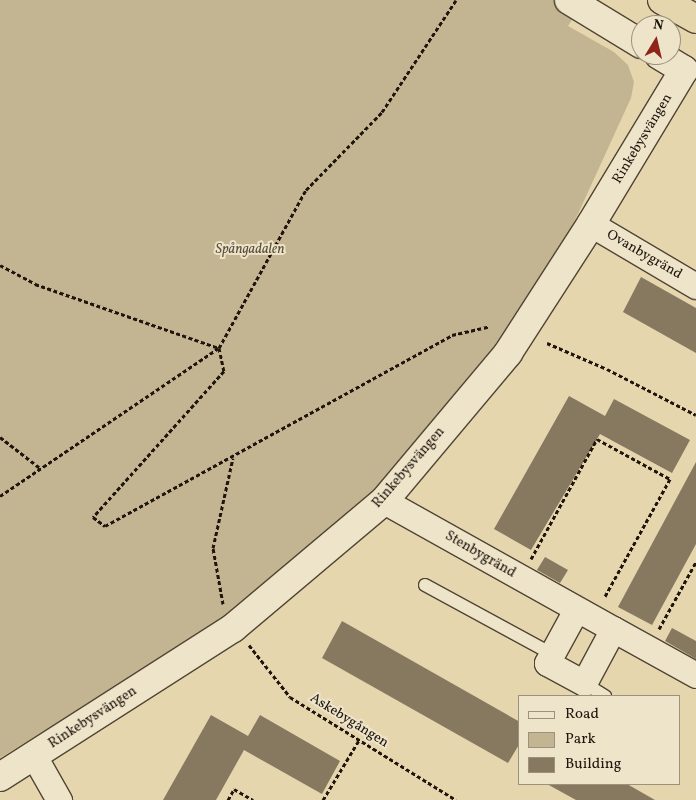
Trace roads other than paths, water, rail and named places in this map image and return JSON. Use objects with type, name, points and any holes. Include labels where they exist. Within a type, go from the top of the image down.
[{"type":"highway","points":[[662,0],[696,19]]},
{"type":"street","points":[[576,4],[631,38]]},
{"type":"street","points":[[675,65],[690,74]]},
{"type":"street","name":"Rinkebysvängen","points":[[0,778],[232,628],[384,501],[508,353],[690,74]]},
{"type":"street","name":"Ovanbygränd","points":[[591,224],[696,286]]},
{"type":"street","name":"Stenbygränd","points":[[384,501],[696,675]]},
{"type":"street","points":[[594,619],[584,684],[547,663],[552,654],[594,619]]},
{"type":"street","points":[[34,756],[59,800]]},
{"type":"lane","points":[[424,585],[552,654]]},
{"type":"lane","points":[[584,684],[603,695]]},
{"type":"park label","name":"Spångadalen","points":[[250,250]]}]
